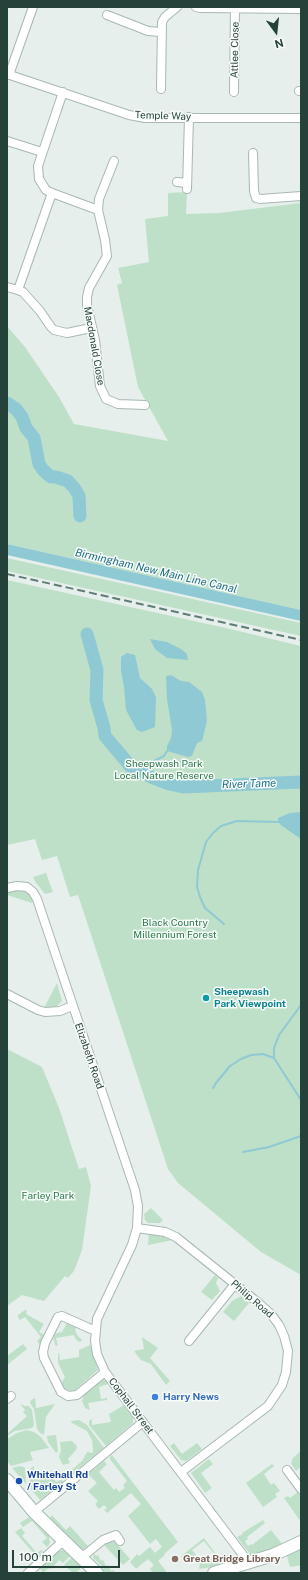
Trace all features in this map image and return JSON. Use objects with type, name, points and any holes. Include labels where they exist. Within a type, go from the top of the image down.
[{"type":"main road","points":[[7,1480],[34,1512],[97,1573]]},
{"type":"main road","points":[[214,1573],[238,1570],[249,1563],[273,1555],[301,1542]]},
{"type":"street","points":[[8,74],[33,7]]},
{"type":"street","points":[[161,89],[162,22],[165,17],[177,7]]},
{"type":"street","points":[[196,7],[301,9]]},
{"type":"street","name":"Attlee Close","points":[[234,92],[235,8]]},
{"type":"street","points":[[107,15],[148,31],[161,32]]},
{"type":"street","name":"Temple Way","points":[[8,74],[129,115],[145,118],[301,118]]},
{"type":"street","points":[[63,92],[42,152],[38,166],[38,174],[42,185],[52,194],[98,210]]},
{"type":"street","points":[[177,182],[187,186],[189,117]]},
{"type":"street","points":[[7,141],[42,152]]},
{"type":"street","points":[[253,153],[254,191],[256,198],[301,196]]},
{"type":"street","name":"Macdonald Close","points":[[114,161],[99,198],[98,210],[107,256],[90,288],[87,297],[100,386],[106,398],[118,404],[145,405]]},
{"type":"street","points":[[18,290],[52,194]]},
{"type":"street","points":[[7,287],[23,292],[54,330],[68,333],[91,328]]},
{"type":"street","name":"Elizabeth Road","points":[[7,888],[17,886],[27,887],[33,892],[37,899],[134,1190],[138,1206],[137,1228]]},
{"type":"street","points":[[7,994],[45,1012],[60,1011],[72,1006]]},
{"type":"street","name":"Philip Road","points":[[137,1228],[165,1232],[176,1237],[271,1314],[279,1325],[284,1336],[288,1356],[284,1378],[276,1396],[268,1406],[181,1472]]},
{"type":"street","name":"Cophall Street","points":[[137,1228],[126,1260],[99,1314],[95,1330],[97,1354],[105,1372],[249,1563]]},
{"type":"street","points":[[189,1340],[235,1284]]},
{"type":"street","points":[[95,1330],[62,1316],[58,1317],[48,1337],[43,1352],[61,1392],[68,1396],[77,1395],[105,1372]]},
{"type":"street","points":[[34,1512],[143,1422]]},
{"type":"street","points":[[287,1470],[301,1489]]},
{"type":"street","points":[[81,1558],[103,1540],[116,1535],[120,1541]]},
{"type":"street","points":[[28,1573],[63,1541]]},
{"type":"green space","points":[[187,192],[186,214],[219,213],[301,203],[301,610],[7,544],[7,326],[25,347],[59,397],[74,424],[168,441],[138,387],[117,285],[122,283],[118,268],[149,262],[145,219],[168,216],[168,193]]},
{"type":"green space","points":[[7,558],[301,623],[301,636],[7,571]]},
{"type":"green space","name":"Sheepwash Park Local Nature Reserve","points":[[7,580],[301,646],[301,1275],[261,1252],[178,1183],[168,1169],[78,895],[70,897],[57,856],[42,860],[35,839],[7,845]]},
{"type":"green space","points":[[46,873],[53,892],[45,894],[33,877]]},
{"type":"green space","points":[[15,889],[29,892],[33,899],[32,903],[7,895],[7,891]]},
{"type":"green space","points":[[57,983],[62,1001],[56,1007],[46,1007],[45,1006]]},
{"type":"green space","name":"Farley Park","points":[[7,1049],[42,1067],[59,1108],[79,1169],[86,1167],[91,1186],[82,1250],[74,1271],[68,1278],[65,1276],[44,1301],[22,1295],[7,1306]]},
{"type":"green space","points":[[151,1208],[163,1220],[160,1223],[148,1223],[145,1220],[144,1214]]},
{"type":"green space","points":[[149,1233],[171,1238],[173,1240],[148,1245]]},
{"type":"green space","points":[[215,1275],[218,1278],[216,1283],[220,1291],[212,1300],[201,1292]]},
{"type":"green space","points":[[241,1296],[249,1303],[234,1321],[223,1312],[232,1301]]},
{"type":"green space","points":[[27,1310],[26,1314],[44,1324],[39,1332],[45,1335],[40,1345],[37,1341],[41,1337],[25,1317],[20,1320],[18,1317],[18,1315]]},
{"type":"green space","points":[[68,1321],[80,1327],[76,1328],[75,1330],[77,1335],[82,1340],[80,1342],[76,1340],[74,1335],[56,1338],[58,1346],[55,1345],[53,1336],[62,1332]]},
{"type":"green space","points":[[142,1337],[158,1348],[150,1358],[170,1381],[166,1385],[151,1364],[141,1360],[134,1351],[144,1349]]},
{"type":"green space","points":[[23,1344],[27,1349],[7,1365],[7,1356]]},
{"type":"green space","points":[[90,1345],[98,1370],[75,1390],[71,1391],[65,1389],[61,1384],[65,1377],[58,1363],[58,1354],[59,1353],[60,1360],[79,1357],[79,1350]]},
{"type":"green space","points":[[104,1379],[108,1384],[99,1387],[101,1399],[107,1398],[107,1400],[88,1403],[90,1410],[85,1408],[82,1401],[84,1394]]},
{"type":"green space","points":[[35,1398],[36,1408],[55,1404],[46,1417],[44,1435],[37,1429],[34,1409],[30,1403],[31,1400]]},
{"type":"green space","points":[[22,1404],[24,1406],[29,1406],[32,1410],[34,1425],[32,1428],[15,1431],[7,1436],[7,1434],[27,1416],[23,1412],[25,1410],[21,1405]]},
{"type":"green space","points":[[124,1405],[133,1417],[133,1423],[106,1446],[89,1425],[89,1421],[92,1419],[92,1425],[111,1422],[109,1414]]},
{"type":"green space","points":[[79,1420],[87,1425],[104,1448],[71,1474],[69,1472],[82,1461],[87,1452],[93,1453],[92,1440],[87,1431],[71,1421]]},
{"type":"green space","points":[[27,1430],[34,1432],[41,1437],[49,1448],[30,1452],[33,1460],[11,1466],[7,1461],[7,1439],[17,1433]]},
{"type":"green space","points":[[56,1435],[58,1451],[56,1453],[48,1442],[47,1436]]},
{"type":"green space","points":[[72,1441],[77,1446],[76,1450],[68,1459],[70,1463],[63,1465],[59,1457],[61,1450],[60,1442]]},
{"type":"green space","points":[[174,1443],[182,1454],[197,1443],[202,1449],[186,1461],[181,1460],[170,1446]]},
{"type":"green space","points":[[301,1451],[301,1467],[296,1471],[291,1463],[293,1458]]},
{"type":"green space","points":[[112,1455],[178,1542],[158,1561],[166,1571],[164,1573],[153,1573],[150,1569],[154,1565],[148,1559],[136,1569],[130,1562],[137,1554],[139,1556],[150,1547],[155,1553],[162,1547],[156,1539],[150,1544],[128,1516],[141,1504],[131,1493],[107,1513],[104,1510],[107,1508],[104,1505],[99,1509],[95,1504],[98,1501],[88,1491],[97,1483],[88,1474],[104,1461],[107,1464],[99,1472],[114,1490],[116,1488],[119,1492],[125,1488],[123,1485],[127,1481],[109,1458]]},
{"type":"green space","points":[[209,1459],[213,1464],[201,1473],[212,1488],[205,1493],[191,1473]]},
{"type":"green space","points":[[272,1464],[274,1466],[264,1474],[271,1485],[274,1483],[280,1491],[275,1494],[277,1497],[263,1507],[246,1483]]},
{"type":"green space","points":[[20,1466],[25,1468],[26,1484],[12,1468]]},
{"type":"green space","points":[[34,1466],[34,1474],[53,1471],[55,1474],[52,1475],[56,1482],[62,1479],[63,1482],[40,1500],[31,1489],[29,1473],[31,1468]]},
{"type":"green space","points":[[298,1492],[301,1496],[301,1522],[284,1498],[288,1496],[290,1498]]},
{"type":"green space","points":[[52,1515],[66,1530],[70,1526],[88,1546],[84,1549],[79,1549],[50,1518]]},
{"type":"green space","points":[[29,1517],[49,1536],[50,1543],[47,1547],[42,1542],[47,1538],[32,1521],[23,1527],[20,1523]]},
{"type":"green space","points":[[263,1520],[265,1523],[247,1537],[248,1539],[245,1541],[248,1546],[251,1544],[252,1545],[271,1530],[283,1545],[252,1557],[237,1537]]},
{"type":"green space","points":[[21,1528],[25,1533],[22,1536],[37,1553],[41,1550],[43,1551],[37,1557],[15,1532]]},
{"type":"green space","points":[[204,1538],[224,1565],[199,1569],[201,1559],[205,1563],[215,1555],[204,1541],[192,1550],[196,1555],[191,1561],[188,1556],[183,1558],[181,1556]]},
{"type":"green space","points":[[110,1541],[115,1542],[130,1559],[123,1565],[104,1545]]},
{"type":"green space","points":[[301,1549],[301,1565],[290,1567],[287,1556]]},
{"type":"green space","points":[[63,1550],[70,1556],[63,1563],[59,1560],[51,1569],[49,1568],[43,1573],[40,1568],[56,1552]]},
{"type":"green space","points":[[94,1553],[96,1556],[98,1555],[101,1561],[103,1560],[106,1566],[108,1565],[111,1571],[113,1570],[115,1572],[106,1573],[102,1570],[104,1568],[93,1558]]},
{"type":"green space","points":[[72,1557],[82,1567],[76,1573],[73,1573],[64,1565]]},
{"type":"water","points":[[7,544],[301,610],[301,621],[7,555]]},
{"type":"water","points":[[150,639],[167,642],[181,649],[187,654],[188,660],[167,658],[155,649]]},
{"type":"water","points":[[127,653],[135,655],[140,678],[152,689],[156,697],[155,727],[142,732],[137,730],[126,710],[121,671],[121,657]]},
{"type":"water","points":[[171,675],[181,681],[189,682],[202,692],[205,700],[207,721],[202,741],[197,743],[192,756],[188,757],[167,751],[172,730],[167,699],[166,676]]},
{"type":"water","points":[[301,812],[301,839],[282,826],[278,822],[278,818],[290,813]]},
{"type":"waterway","name":"River Tame","points":[[7,403],[16,409],[22,417],[26,428],[34,438],[39,464],[43,470],[51,477],[68,481],[75,489],[79,496],[80,516]]},
{"type":"waterway","name":"River Tame","points":[[87,634],[97,670],[96,700],[105,736],[131,767],[153,778],[183,787],[301,782]]},
{"type":"waterway","points":[[154,761],[164,756],[167,751]]},
{"type":"waterway","points":[[148,766],[153,778]]},
{"type":"waterway","points":[[224,924],[205,908],[197,887],[198,870],[206,842],[221,826],[237,821],[278,822]]},
{"type":"waterway","points":[[274,1058],[274,1048],[279,1035],[301,1005]]},
{"type":"waterway","points":[[213,1088],[230,1066],[251,1055],[263,1054],[274,1058],[301,1100]]},
{"type":"waterway","points":[[243,1152],[269,1147],[301,1136]]},
{"type":"railway","points":[[7,574],[301,640]]},
{"type":"place","name":"Sheepwash Park Viewpoint","points":[[206,998]]},
{"type":"place","name":"Harry News","points":[[155,1397]]},
{"type":"place","name":"Whitehall Rd / Farley St","points":[[19,1481]]},
{"type":"place","name":"Great Bridge Library","points":[[175,1559]]},
{"type":"water label","name":"Birmingham New Main Line Canal","points":[[156,571]]},
{"type":"park label","name":"Black Country Millennium Forest","points":[[175,928]]}]
